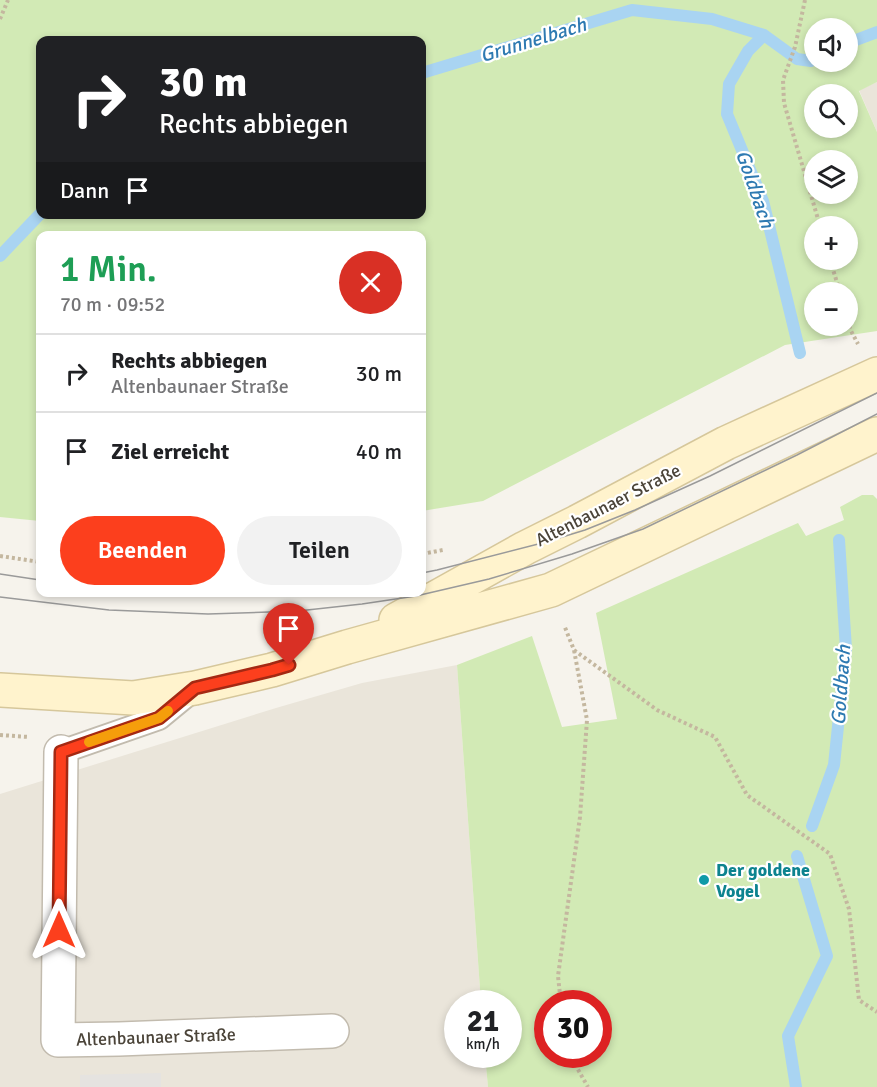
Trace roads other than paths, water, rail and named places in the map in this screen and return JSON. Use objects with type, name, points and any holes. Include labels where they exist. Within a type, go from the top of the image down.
[{"type":"main road","name":"Altenbaunaer Straße","points":[[347,647],[525,548],[726,443],[876,377]]},
{"type":"main road","name":"Altenbaunaer Straße","points":[[0,690],[133,698],[195,688],[272,670],[551,590],[877,434]]},
{"type":"street","name":"Altenbaunaer Straße","points":[[61,752],[58,1041],[332,1031]]},
{"type":"lane","name":"Altenbaunaer Straße","points":[[61,752],[159,718],[195,688]]},
{"type":"waterway","name":"Grunnelbach","points":[[426,72],[632,10],[712,19],[764,35],[797,59],[804,60]]},
{"type":"waterway","name":"Grunnelbach","points":[[858,39],[877,32]]},
{"type":"waterway","name":"Goldbach","points":[[764,35],[748,51],[729,84],[727,114],[763,201],[800,353]]},
{"type":"waterway","name":"Grunnelbach","points":[[0,256],[36,218]]},
{"type":"waterway","name":"Goldbach","points":[[812,826],[834,765],[846,649],[839,540]]},
{"type":"waterway","name":"Goldbach","points":[[796,1087],[788,1036],[827,956],[797,856]]},
{"type":"tram line","points":[[426,572],[585,530],[710,476],[877,393]]},
{"type":"tram line","points":[[426,594],[489,579],[572,554],[643,529],[877,414]]},
{"type":"tram line","points":[[0,574],[36,579]]},
{"type":"tram line","points":[[0,597],[109,610],[208,614],[298,611],[409,597]]},
{"type":"place","name":"Der goldene Vogel","points":[[704,880]]}]
